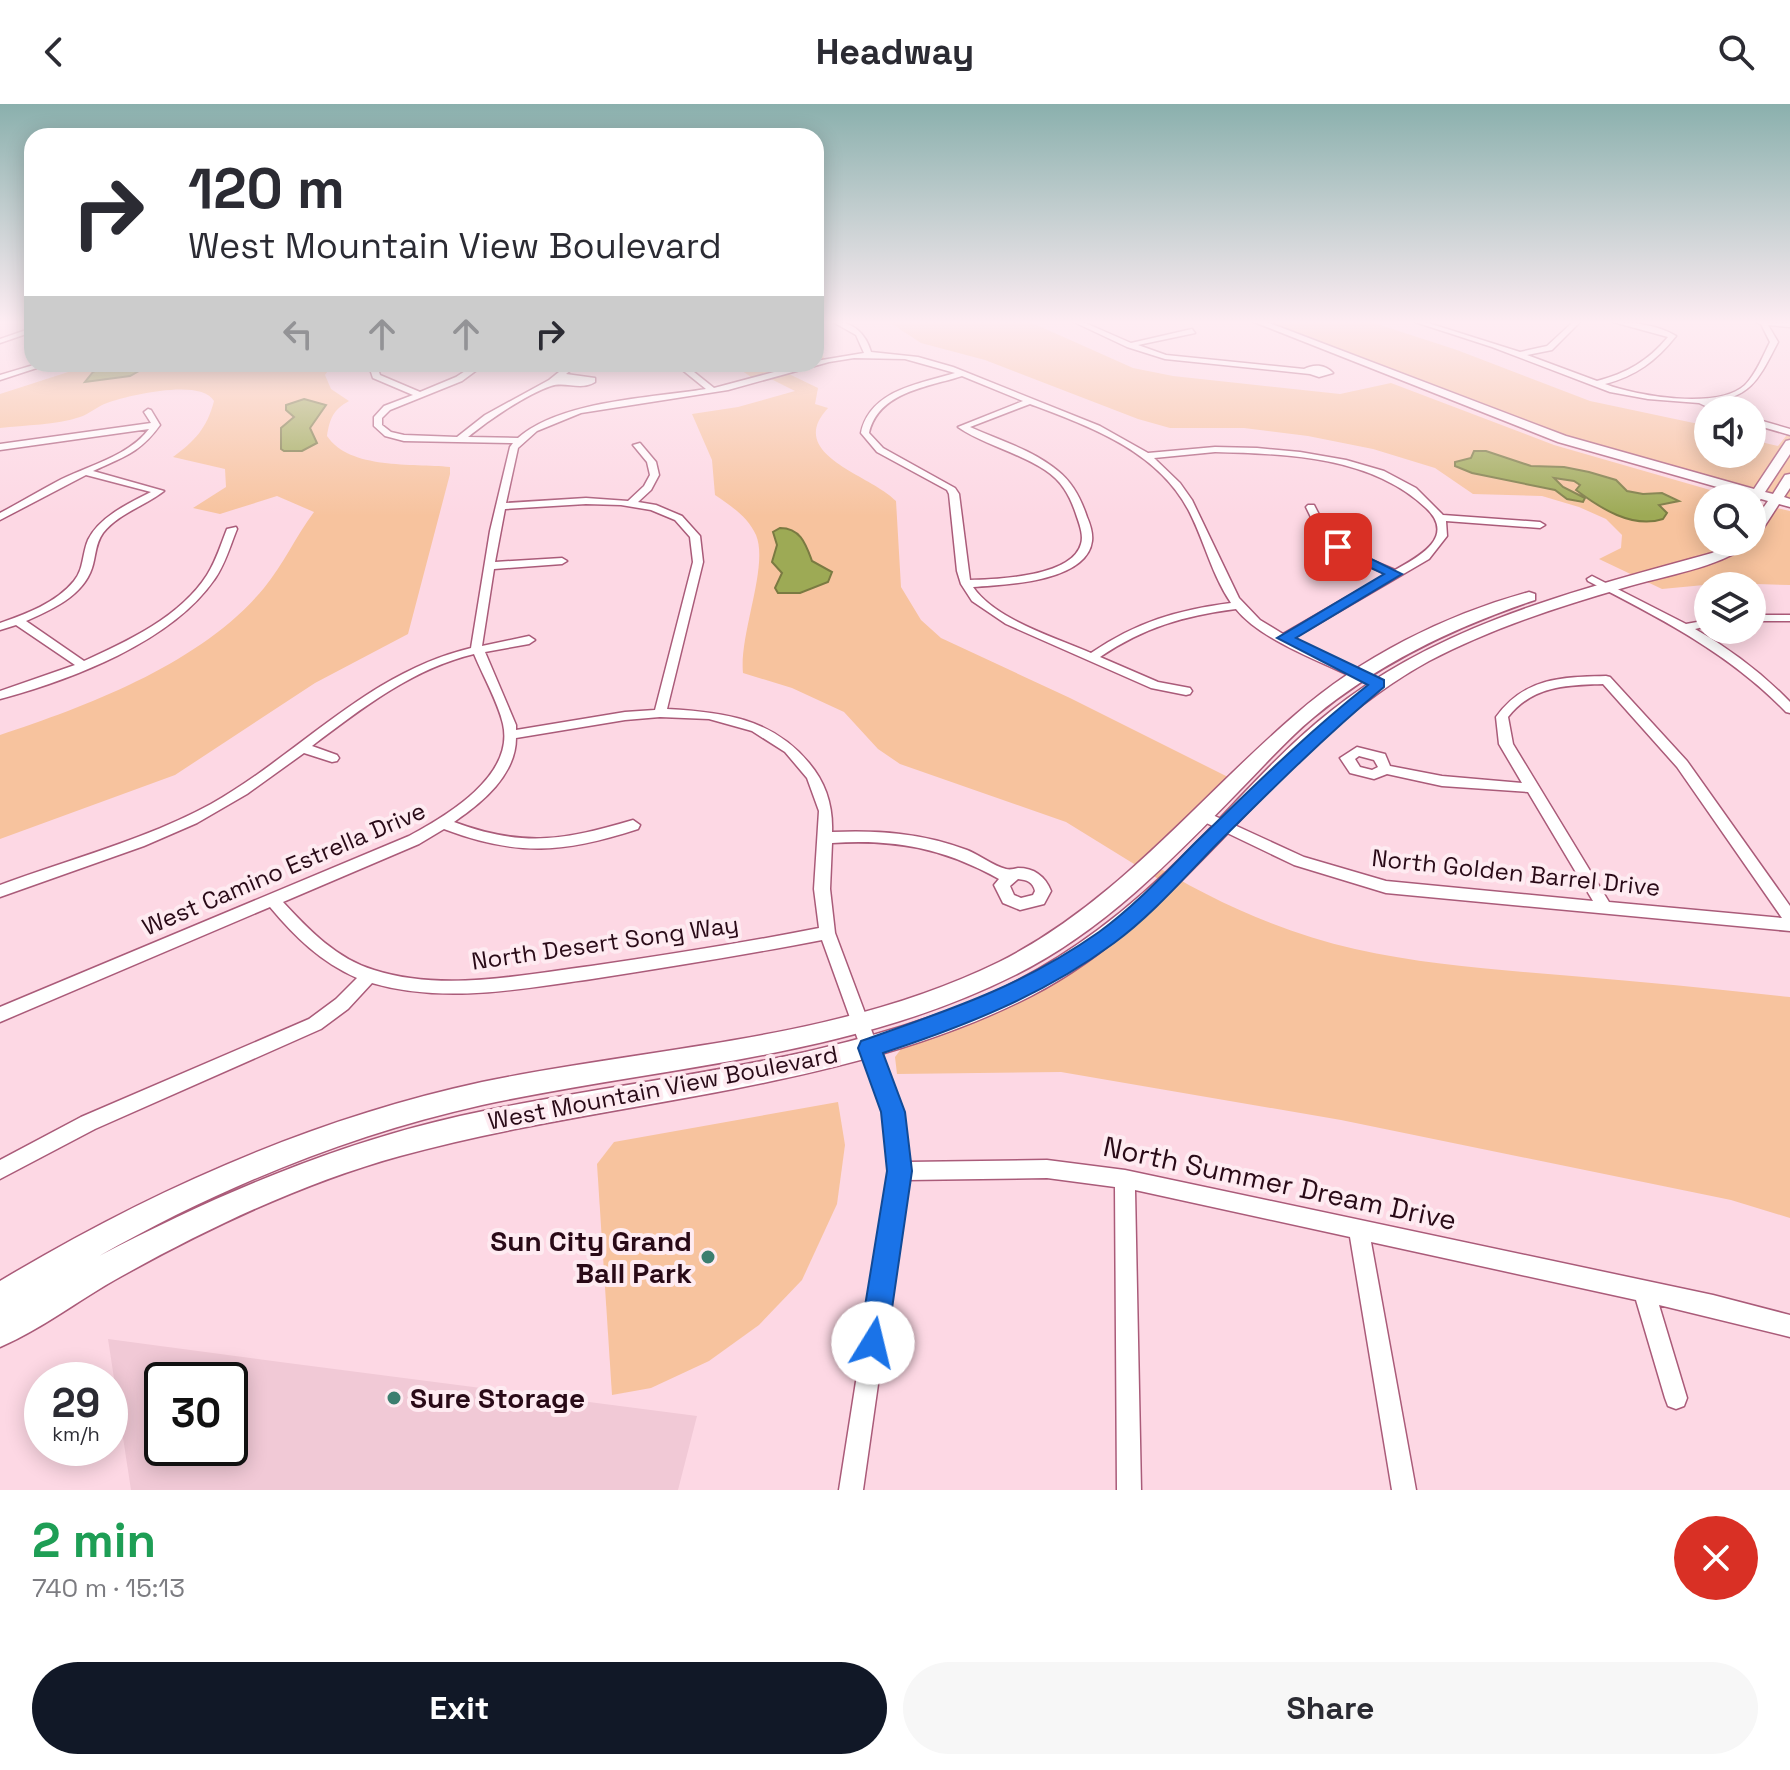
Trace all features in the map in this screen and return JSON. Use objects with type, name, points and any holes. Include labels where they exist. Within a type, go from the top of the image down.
[{"type":"street","points":[[401,387],[418,394]]},
{"type":"street","points":[[438,387],[387,408],[378,417],[378,426],[388,434],[404,438],[516,444]]},
{"type":"street","points":[[457,441],[488,417],[542,387]]},
{"type":"street","points":[[697,387],[706,392]]},
{"type":"street","points":[[704,387],[706,392]]},
{"type":"street","points":[[727,387],[579,411],[534,429],[516,444],[500,507],[476,650],[512,735],[660,713],[709,715],[757,728],[790,749],[813,777],[826,811],[822,889],[827,933],[893,1112],[899,1171],[851,1490]]},
{"type":"street","points":[[919,387],[885,397],[868,416],[865,433],[880,450],[950,488],[954,494],[966,584],[976,599],[1010,622],[1155,685],[1186,691]]},
{"type":"street","points":[[992,387],[1103,431],[1162,467],[1187,498],[1239,605],[1260,625],[1370,679]]},
{"type":"street","points":[[1410,387],[1548,441],[1699,484]]},
{"type":"street","points":[[1423,387],[1517,424],[1705,484]]},
{"type":"street","points":[[1607,387],[1648,397],[1694,400]]},
{"type":"street","points":[[966,584],[1037,577],[1067,565],[1082,554],[1087,545],[1087,533],[1075,494],[1066,482],[1038,461],[962,427],[1029,402]]},
{"type":"street","points":[[148,412],[156,425]]},
{"type":"street","points":[[0,447],[156,425]]},
{"type":"street","points":[[0,517],[135,447],[156,425]]},
{"type":"street","points":[[1766,425],[1790,431]]},
{"type":"street","points":[[1762,484],[1790,444]]},
{"type":"street","points":[[631,503],[648,489],[655,475],[652,460],[637,445]]},
{"type":"street","points":[[1147,456],[1189,449],[1230,448],[1347,463],[1390,477],[1414,491],[1441,518],[1444,530],[1436,546],[1425,557],[1285,638]]},
{"type":"street","points":[[0,627],[68,592],[84,575],[88,553],[98,533],[120,513],[159,491],[85,472]]},
{"type":"street","points":[[1766,521],[1783,504],[1790,478]]},
{"type":"street","points":[[500,507],[580,500],[631,503],[678,519],[694,534],[700,551],[660,713]]},
{"type":"street","points":[[0,502],[22,504]]},
{"type":"street","points":[[1311,507],[1326,538],[1350,555],[1395,574]]},
{"type":"street","points":[[1441,518],[1540,525]]},
{"type":"street","points":[[0,695],[83,665],[157,625],[192,598],[215,569],[232,529]]},
{"type":"street","name":"West Mountain View Boulevard","points":[[0,1331],[146,1247],[382,1121],[485,1094],[946,1023],[999,1001],[1073,960],[1124,923],[1370,679],[1411,644],[1463,620],[1694,548]]},
{"type":"street","name":"West Mountain View Boulevard","points":[[864,1036],[1010,967],[1058,939],[1119,894],[1306,714],[1370,679],[1485,627],[1717,556]]},
{"type":"street","points":[[490,566],[562,561]]},
{"type":"street","points":[[1592,579],[1731,658],[1787,703]]},
{"type":"street","points":[[1092,657],[1136,628],[1164,617],[1239,605]]},
{"type":"street","points":[[1766,618],[1790,618]]},
{"type":"street","points":[[17,620],[83,665]]},
{"type":"street","points":[[1683,628],[1694,626]]},
{"type":"street","points":[[0,891],[174,827],[214,808],[385,689],[421,668],[476,650],[529,640]]},
{"type":"street","points":[[1605,908],[1506,744],[1502,717],[1514,700],[1533,688],[1569,681],[1606,680],[1682,764],[1790,918]]},
{"type":"street","name":"West Camino Estrella Drive","points":[[0,1015],[414,840],[444,824],[494,778],[506,757],[512,735]]},
{"type":"street","points":[[304,748],[332,758]]},
{"type":"street","points":[[1385,769],[1442,781],[1531,788]]},
{"type":"street","name":"North Golden Barrel Drive","points":[[1201,815],[1299,861],[1386,887],[1790,925]]},
{"type":"street","points":[[444,824],[477,838],[510,845],[547,846],[589,841],[633,825]]},
{"type":"street","points":[[824,838],[865,835],[908,837],[951,848],[1008,877]]},
{"type":"street","name":"North Desert Song Way","points":[[273,900],[327,957],[369,976],[423,985],[505,985],[704,956],[827,933]]},
{"type":"street","points":[[0,1170],[88,1123],[315,1024],[342,1004],[369,976]]},
{"type":"street","name":"West Mountain View Boulevard","points":[[0,1298],[80,1250],[166,1205],[314,1157]]},
{"type":"street","name":"North Summer Dream Drive","points":[[899,1171],[1047,1169],[1125,1179],[1713,1306],[1790,1326]]},
{"type":"street","points":[[1125,1179],[1129,1490]]},
{"type":"street","points":[[1359,1230],[1404,1490]]},
{"type":"street","points":[[1644,1292],[1676,1398]]},
{"type":"shaded area","points":[[23,387],[330,387],[349,401],[336,411],[329,424],[327,436],[337,447],[366,460],[450,467],[408,634],[315,683],[175,775],[0,839],[0,735],[107,695],[177,660],[209,638],[239,615],[264,588],[314,512],[277,496],[220,514],[193,508],[226,487],[225,469],[173,457],[188,445],[208,419],[214,401],[207,394],[195,390],[164,390],[107,403],[71,420],[0,428],[0,394]]},
{"type":"shaded area","points":[[786,387],[818,388],[815,404],[828,408],[817,424],[817,439],[824,451],[896,501],[901,587],[921,620],[941,638],[1228,777],[1143,858],[1193,887],[1272,924],[1355,949],[1463,966],[1790,997],[1790,1218],[1731,1200],[1341,1120],[1061,1072],[897,1074],[895,1057],[901,1049],[1019,1001],[1111,944],[1173,888],[1066,822],[900,764],[878,749],[844,712],[792,688],[743,673],[759,548],[756,535],[748,523],[715,495],[712,460],[692,414],[738,407],[795,391]]},
{"type":"shaded area","points":[[1054,387],[1272,387],[1340,394],[1374,387],[1401,387],[1554,445],[1694,485],[1694,556],[1766,556],[1766,505],[1790,511],[1790,585],[1766,584],[1766,572],[1694,572],[1694,586],[1662,589],[1599,559],[1621,548],[1622,535],[1606,519],[1579,507],[1542,496],[1473,494],[1435,468],[1373,449],[1308,436],[1244,428],[1170,428]]},
{"type":"shaded area","points":[[1427,387],[1553,387],[1590,401],[1694,423],[1694,468],[1766,468],[1766,443],[1778,446],[1790,431],[1790,500],[1766,494],[1766,484],[1730,484],[1600,449],[1507,418]]},
{"type":"shaded area","points":[[304,399],[326,405],[310,428],[317,443],[302,451],[284,451],[281,449],[281,428],[294,417],[286,410],[286,405]]},
{"type":"shaded area","points":[[1474,451],[1486,451],[1531,466],[1564,467],[1589,472],[1616,480],[1627,491],[1662,493],[1679,501],[1659,505],[1667,513],[1663,519],[1628,519],[1585,497],[1576,490],[1580,485],[1574,481],[1554,478],[1563,487],[1585,498],[1583,502],[1567,499],[1555,490],[1472,473],[1455,466],[1455,462],[1471,458]]},
{"type":"shaded area","points":[[780,528],[798,534],[812,561],[832,572],[828,582],[800,593],[778,593],[775,588],[782,573],[772,562],[777,545],[773,532]]},
{"type":"shaded area","name":"Sun City Grand Ball Park","points":[[838,1102],[845,1145],[837,1204],[802,1280],[759,1325],[709,1361],[651,1388],[612,1395],[597,1164],[614,1142]]},
{"type":"shaded area","name":"Sure Storage","points":[[108,1339],[697,1416],[678,1490],[131,1490],[127,1466],[128,1362],[112,1362]]},
{"type":"place","name":"Sun City Grand Ball Park","points":[[708,1257]]},
{"type":"place","name":"Sure Storage","points":[[394,1398]]},
{"type":"route","points":[[873,1343],[899,1171],[898,1137],[893,1112],[869,1048],[946,1023],[999,1001],[1057,970],[1108,937],[1291,758],[1336,716],[1379,684],[1285,638],[1395,574],[1338,547]]}]
